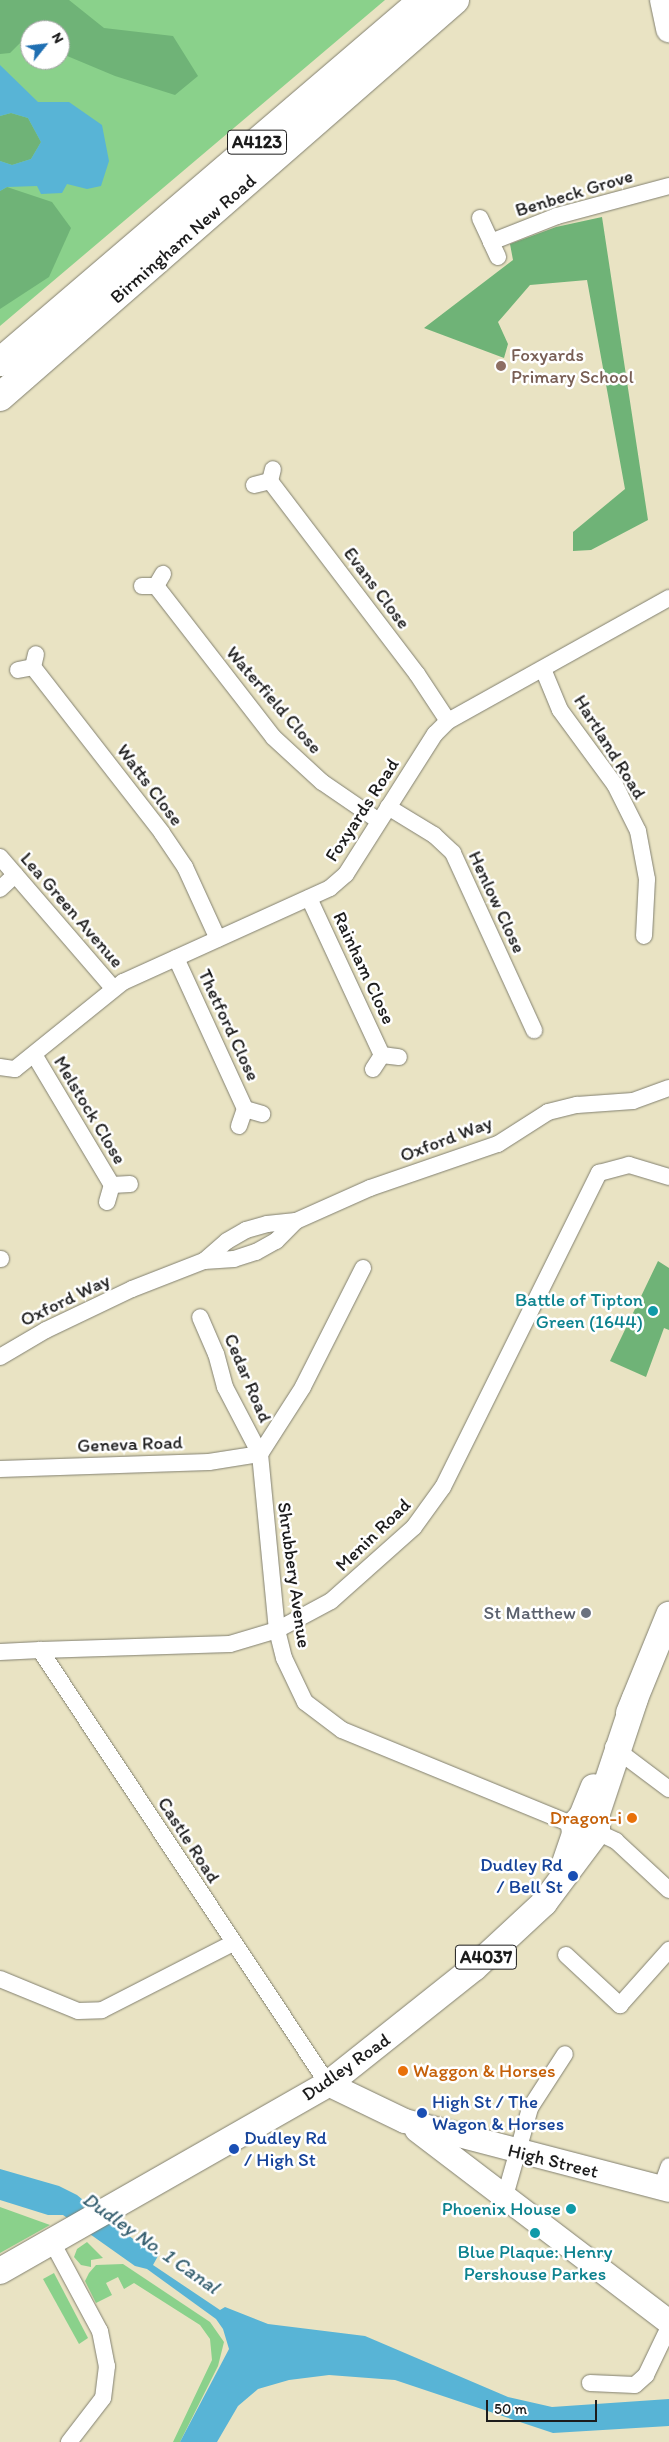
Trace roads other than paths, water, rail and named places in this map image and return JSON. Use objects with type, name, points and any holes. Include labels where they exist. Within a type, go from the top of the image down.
[{"type":"highway","name":"Birmingham New Road","points":[[0,362],[424,0]]},
{"type":"highway","name":"Birmingham New Road","points":[[0,397],[455,0]]},
{"type":"main road","points":[[663,0],[669,29]]},
{"type":"main road","name":"Dudley Road","points":[[59,2238],[328,2084],[474,1968],[544,1902],[561,1877],[586,1828],[597,1814],[615,1749],[669,1615]]},
{"type":"main road","name":"High Street","points":[[328,2084],[405,2121],[519,2152],[666,2181]]},
{"type":"main road","points":[[405,2121],[669,2322]]},
{"type":"main road","name":"A4037","points":[[0,2272],[59,2238]]},
{"type":"street","name":"Benbeck Grove","points":[[491,242],[557,216],[669,186]]},
{"type":"street","points":[[480,218],[498,257]]},
{"type":"street","name":"Evans Close","points":[[266,478],[417,674],[448,721]]},
{"type":"street","name":"Waterfield Close","points":[[154,582],[274,737],[322,782],[379,821]]},
{"type":"street","name":"Foxyards Road","points":[[0,1067],[15,1069],[35,1056],[114,989],[176,958],[330,888],[346,874],[435,734],[448,721],[669,598]]},
{"type":"street","name":"Watts Close","points":[[29,663],[162,832],[185,867],[218,939]]},
{"type":"street","name":"Hartland Road","points":[[543,669],[560,710],[615,785],[638,831],[647,879],[644,936]]},
{"type":"street","name":"Henlow Close","points":[[388,806],[434,835],[453,853],[534,1011],[534,1030]]},
{"type":"street","name":"Lea Green Avenue","points":[[0,857],[114,989]]},
{"type":"street","points":[[0,889],[15,875]]},
{"type":"street","name":"Rainham Close","points":[[309,898],[382,1055]]},
{"type":"street","name":"Thetford Close","points":[[176,958],[245,1109],[239,1126]]},
{"type":"street","name":"Rainham Close","points":[[382,1055],[399,1057]]},
{"type":"street","name":"Rainham Close","points":[[373,1069],[382,1055]]},
{"type":"street","name":"Melstock Close","points":[[35,1056],[112,1185],[107,1202]]},
{"type":"street","name":"Oxford Way","points":[[204,1260],[234,1259],[256,1252],[276,1241],[296,1222],[370,1188],[498,1144],[548,1112],[577,1105],[633,1101],[669,1088]]},
{"type":"street","name":"Thetford Close","points":[[245,1109],[262,1114]]},
{"type":"street","name":"Menin Road","points":[[40,1650],[230,1644],[278,1630],[331,1601],[388,1552],[428,1510],[447,1480],[599,1173],[629,1164],[669,1177]]},
{"type":"street","name":"Melstock Close","points":[[112,1185],[130,1184]]},
{"type":"street","name":"Oxford Way","points":[[0,1357],[54,1326],[204,1260],[227,1241],[246,1230],[267,1224],[296,1222]]},
{"type":"street","points":[[260,1454],[303,1386],[363,1268]]},
{"type":"street","name":"Cedar Road","points":[[200,1317],[216,1354],[225,1387],[260,1454]]},
{"type":"street","name":"Shrubbery Avenue","points":[[260,1454],[278,1630],[284,1658],[305,1702],[342,1730],[586,1828],[616,1842],[669,1890]]},
{"type":"street","name":"Geneva Road","points":[[0,1469],[209,1462],[260,1454]]},
{"type":"street","points":[[0,1652],[40,1650]]},
{"type":"street","name":"Castle Road","points":[[40,1650],[328,2084]]},
{"type":"street","points":[[615,1749],[669,1789]]},
{"type":"street","points":[[2,1983],[78,2011],[102,2010],[233,1943]]},
{"type":"street","points":[[566,1956],[620,2005],[669,1950]]},
{"type":"street","points":[[505,2196],[530,2108],[565,2054]]},
{"type":"street","points":[[59,2238],[100,2331],[107,2366],[103,2398],[68,2442]]},
{"type":"street","points":[[590,2383],[635,2385],[646,2375],[669,2327]]},
{"type":"water","points":[[0,65],[38,102],[69,102],[102,125],[109,161],[101,186],[87,189],[67,184],[62,193],[41,194],[37,186],[7,187],[0,191],[0,161],[12,165],[31,159],[41,142],[28,118],[11,113],[0,116]]},
{"type":"water","points":[[0,2169],[59,2186],[77,2195],[113,2225],[158,2256],[153,2265],[220,2310],[225,2307],[268,2324],[365,2336],[508,2397],[552,2407],[669,2399],[669,2426],[553,2433],[395,2380],[329,2375],[289,2380],[258,2389],[238,2406],[217,2442],[180,2442],[229,2349],[223,2329],[216,2319],[147,2269],[135,2266],[63,2215],[48,2215],[0,2200]]},
{"type":"place","name":"Foxyards Primary School","points":[[501,366]]},
{"type":"place","name":"Battle of Tipton Green (1644)","points":[[653,1311]]},
{"type":"place","name":"St Matthew","points":[[586,1613]]},
{"type":"place","name":"Dragon-i","points":[[632,1818]]},
{"type":"place","name":"Dudley Rd / Bell St","points":[[573,1876]]},
{"type":"place","name":"Waggon & Horses","points":[[403,2071]]},
{"type":"place","name":"High St / The Wagon & Horses","points":[[422,2113]]},
{"type":"place","name":"Dudley Rd / High St","points":[[234,2149]]},
{"type":"place","name":"Phoenix House","points":[[571,2209]]},
{"type":"place","name":"Blue Plaque: Henry Pershouse Parkes","points":[[535,2233]]},
{"type":"water label","name":"Dudley No. 1 Canal","points":[[151,2243]]}]
